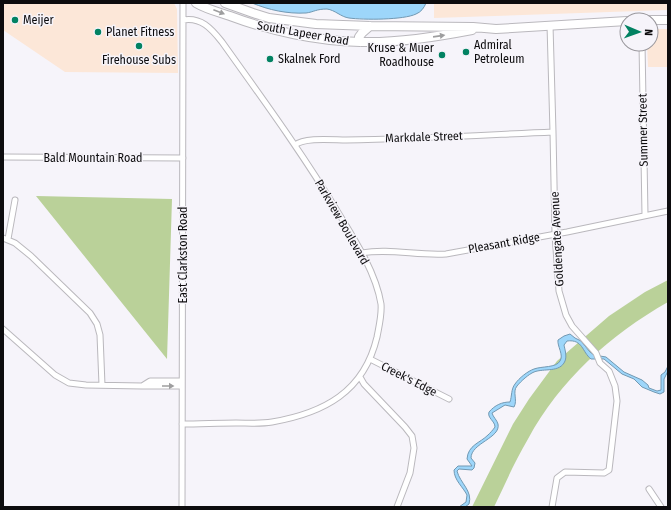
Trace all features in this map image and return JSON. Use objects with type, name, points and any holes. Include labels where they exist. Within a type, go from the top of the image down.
[{"type":"main road","name":"South Lapeer Road","points":[[196,3],[247,23],[331,40],[361,42],[408,40],[485,28]]},
{"type":"main road","name":"South Lapeer Road","points":[[225,3],[269,18],[330,25],[473,27],[496,29],[619,21]]},
{"type":"main road","points":[[330,25],[335,33],[331,40]]},
{"type":"main road","points":[[361,42],[359,37],[370,26]]},
{"type":"street","name":"East Clarkston Road","points":[[182,507],[183,3]]},
{"type":"street","name":"Parkview Boulevard","points":[[182,424],[248,424],[277,421],[312,411],[335,400],[360,377],[370,359],[379,326],[381,304],[375,283],[362,253],[295,145],[225,45],[210,27],[190,18],[183,20]]},
{"type":"street","name":"Goldengate Avenue","points":[[550,25],[555,234],[559,291],[566,315],[572,326],[596,353],[600,363],[609,371],[615,386],[617,401],[609,470],[604,473],[565,472],[557,478],[552,507]]},
{"type":"street","name":"Summer Street","points":[[642,52],[645,215]]},
{"type":"street","name":"Markdale Street","points":[[295,145],[304,140],[390,139],[553,132]]},
{"type":"street","name":"Bald Mountain Road","points":[[3,157],[183,158]]},
{"type":"street","points":[[15,200],[5,239],[15,243],[31,256],[90,313],[100,335],[102,385]]},
{"type":"street","name":"Pleasant Ridge","points":[[362,253],[376,251],[446,254],[668,211]]},
{"type":"street","points":[[3,329],[60,379],[69,383],[81,385],[142,386],[150,381],[182,383]]},
{"type":"street","name":"Creek's Edge","points":[[370,359],[449,399]]},
{"type":"street","points":[[360,377],[364,384],[412,436],[414,448],[410,473],[397,507]]},
{"type":"street","points":[[649,489],[661,507]]},
{"type":"street","points":[[664,507],[668,505]]},
{"type":"shaded area","points":[[3,3],[174,3],[177,9],[178,73],[65,72],[3,30]]},
{"type":"shaded area","points":[[434,3],[668,3],[668,10],[434,18]]},
{"type":"shaded area","points":[[659,29],[668,29],[668,67],[648,67],[647,52],[659,52]]},
{"type":"green space","points":[[36,196],[172,199],[167,359]]},
{"type":"green space","points":[[668,280],[668,302],[626,329],[607,344],[571,378],[555,397],[523,447],[494,507],[472,507],[513,424],[557,361],[609,316],[645,292]]},
{"type":"water","points":[[252,3],[426,3],[421,11],[410,16],[355,19],[327,9],[320,9],[306,13],[285,12],[272,10]]},
{"type":"water","points":[[570,334],[581,341],[594,355],[606,357],[624,372],[642,380],[648,385],[649,388],[657,391],[661,390],[661,375],[665,372],[668,366],[668,371],[664,379],[664,392],[660,394],[642,387],[634,379],[622,374],[604,359],[591,359],[579,344],[572,341],[567,341],[564,345],[566,357],[563,365],[556,369],[538,371],[530,374],[516,388],[514,407],[505,405],[492,413],[498,424],[498,429],[472,453],[471,458],[475,463],[474,468],[472,470],[459,469],[457,471],[468,491],[470,499],[469,504],[465,507],[459,507],[466,502],[467,495],[457,480],[454,470],[458,466],[472,466],[467,459],[470,450],[485,438],[495,427],[489,416],[489,412],[499,404],[510,402],[514,386],[526,373],[537,368],[552,366],[558,363],[561,359],[561,353],[558,340]]},
{"type":"place","name":"Meijer","points":[[15,20]]},
{"type":"place","name":"Planet Fitness","points":[[98,32]]},
{"type":"place","name":"Firehouse Subs","points":[[139,46]]},
{"type":"place","name":"Admiral Petroleum","points":[[466,52]]},
{"type":"place","name":"Kruse & Muer Roadhouse","points":[[442,55]]},
{"type":"place","name":"Skalnek Ford","points":[[270,59]]}]
